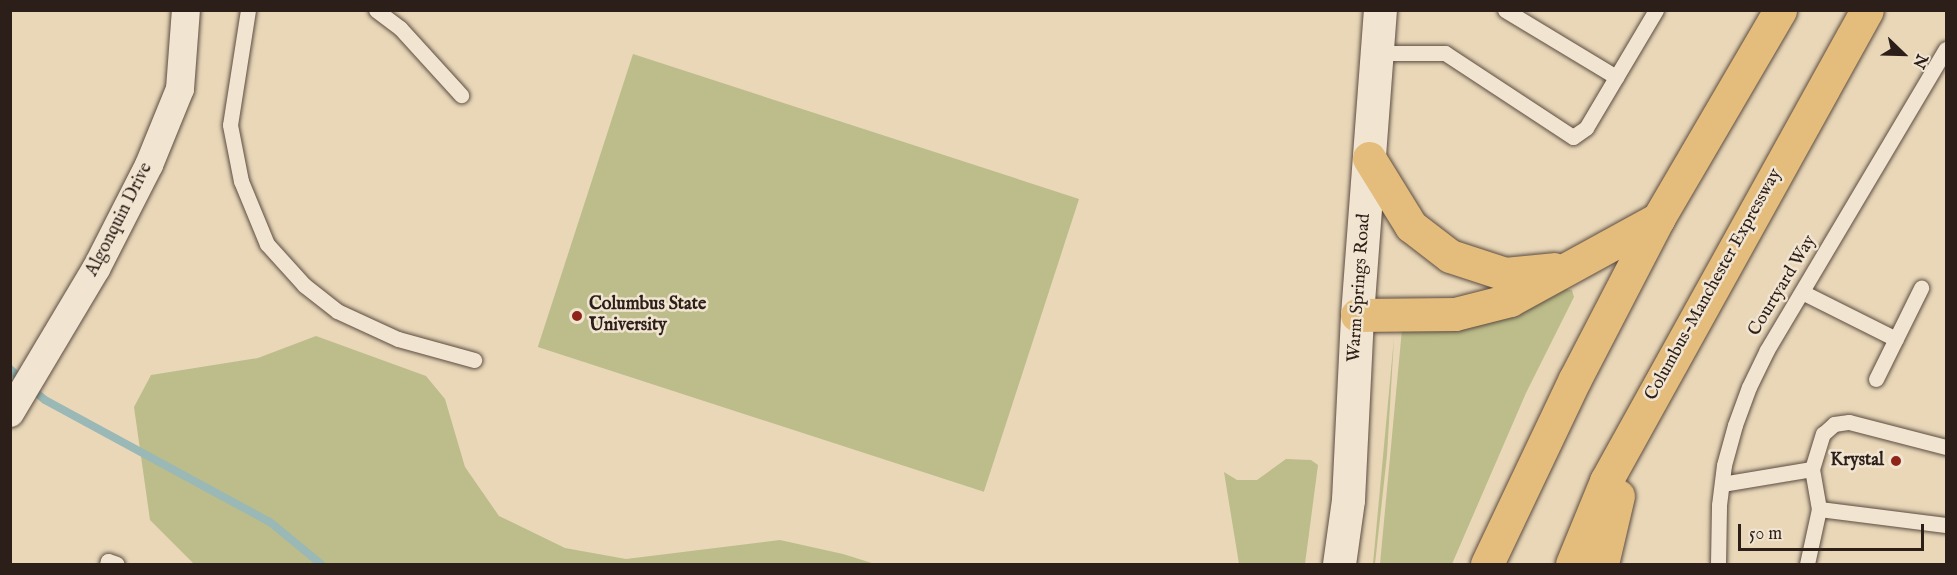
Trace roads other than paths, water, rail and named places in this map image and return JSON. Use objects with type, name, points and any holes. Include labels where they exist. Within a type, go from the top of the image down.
[{"type":"highway","points":[[1488,564],[1575,379],[1658,219],[1780,10]]},
{"type":"highway","name":"Columbus-Manchester Expressway","points":[[1572,564],[1606,481],[1867,10]]},
{"type":"highway","points":[[1369,158],[1411,226],[1450,256],[1505,274],[1570,267]]},
{"type":"highway","points":[[1357,315],[1455,314],[1510,300],[1658,219]]},
{"type":"highway","points":[[1602,564],[1607,537],[1640,420]]},
{"type":"main road","name":"Warm Springs Road","points":[[1339,564],[1348,500],[1357,315],[1380,10]]},
{"type":"street","name":"Algonquin Drive","points":[[10,413],[96,269],[144,176],[180,89],[186,10]]},
{"type":"lane","points":[[249,10],[231,125],[241,182],[267,244],[304,285],[337,311],[398,339],[474,360]]},
{"type":"lane","points":[[376,10],[400,28],[461,95]]},
{"type":"lane","points":[[1505,10],[1616,77]]},
{"type":"lane","points":[[1377,53],[1445,52],[1573,137],[1586,128],[1655,11]]},
{"type":"lane","name":"Courtyard Way","points":[[1718,564],[1718,526],[1722,484],[1734,425],[1749,387],[1802,292],[1947,49]]},
{"type":"lane","points":[[1876,379],[1921,288]]},
{"type":"lane","points":[[1802,292],[1896,339]]},
{"type":"lane","points":[[1807,564],[1819,509],[1812,469],[1823,434],[1834,424],[1849,422],[1947,447]]},
{"type":"lane","points":[[1722,484],[1812,469]]},
{"type":"lane","points":[[1819,509],[1947,525]]},
{"type":"lane","points":[[107,564],[108,561],[117,564]]},
{"type":"waterway","points":[[10,369],[22,380]]},
{"type":"waterway","points":[[31,388],[45,400],[270,522],[321,564]]},
{"type":"place","name":"Columbus State University","points":[[577,316]]},
{"type":"place","name":"Krystal","points":[[1896,461]]}]
